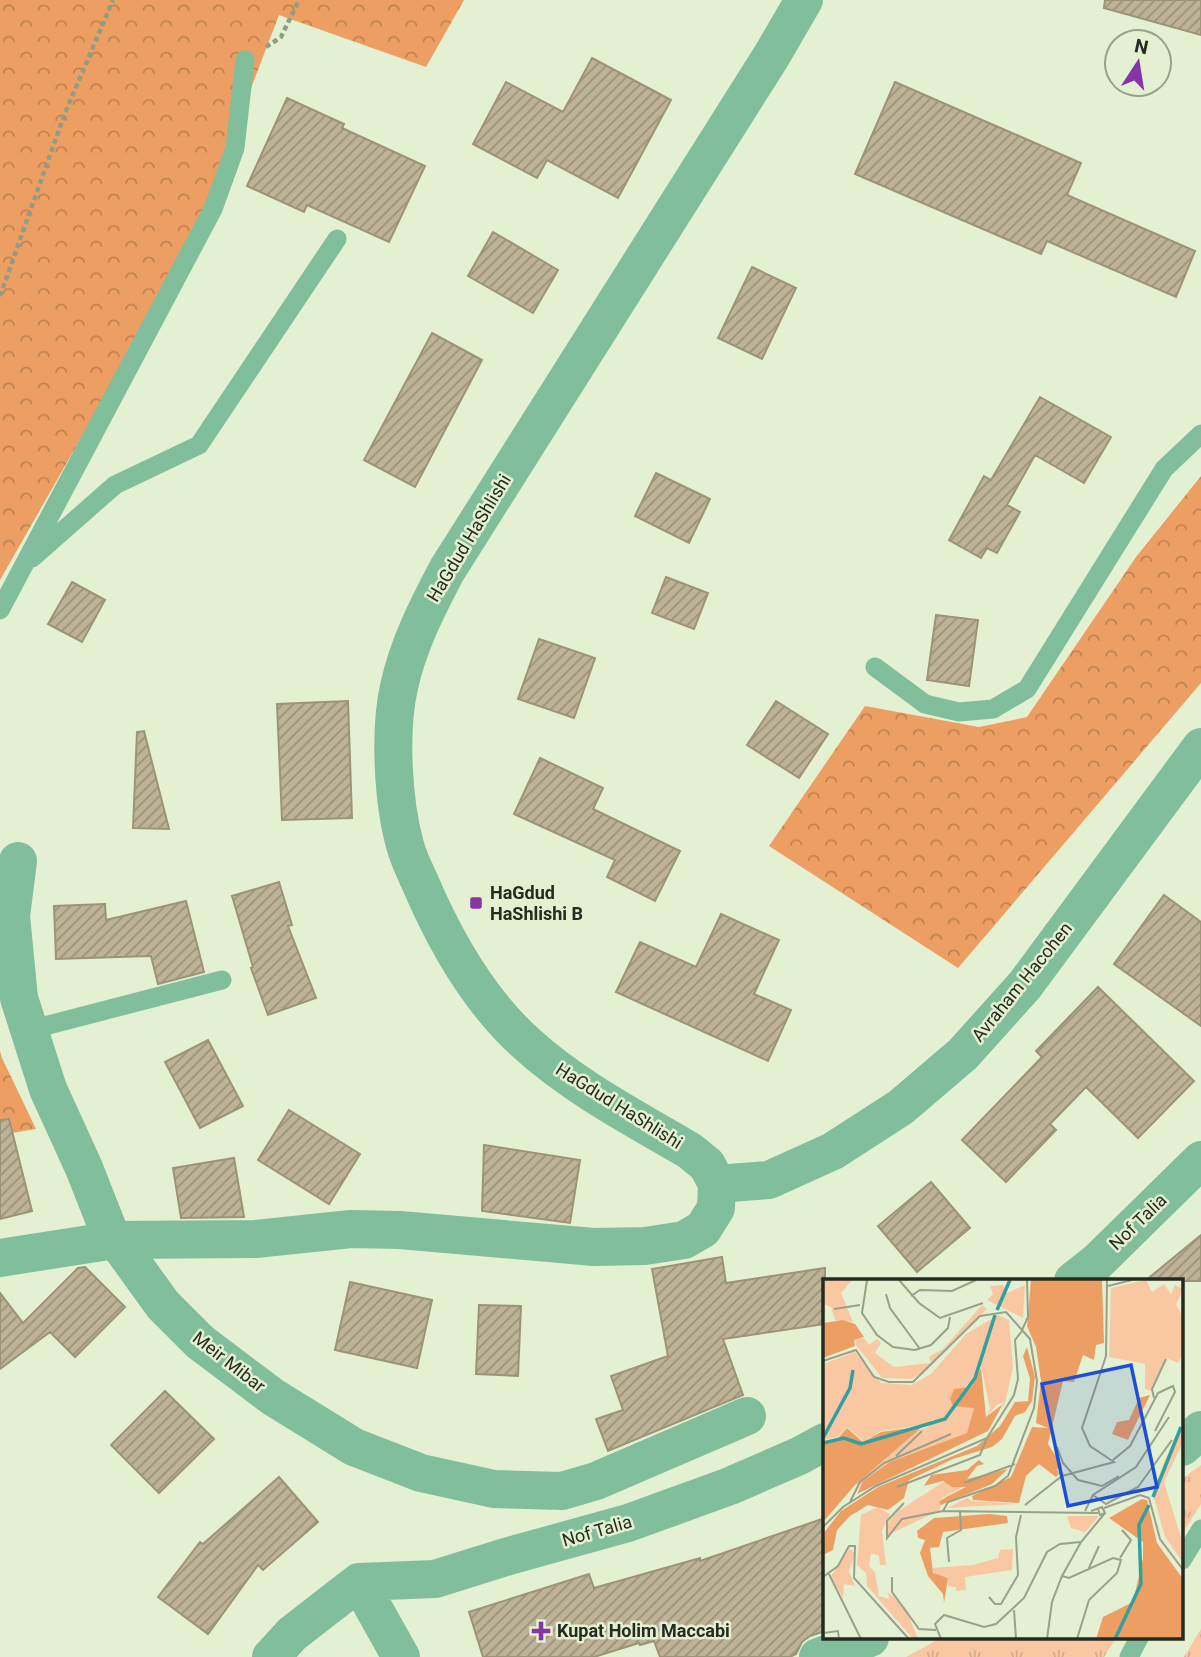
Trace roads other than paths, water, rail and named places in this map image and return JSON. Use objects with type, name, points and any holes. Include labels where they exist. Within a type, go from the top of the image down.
[{"type":"street","name":"HaGdud HaShlishi","points":[[717,1184],[706,1165],[690,1151],[567,1077],[525,1042],[485,998],[448,939],[405,846],[396,796],[393,742],[398,689],[412,643],[447,570],[804,0]]},
{"type":"street","name":"Avraham Hacohen","points":[[717,1184],[769,1180],[833,1151],[901,1107],[963,1054],[1025,985],[1201,747]]},
{"type":"street","name":"Meir Mibar","points":[[18,861],[11,916],[24,1014],[48,1089],[85,1168],[108,1229],[163,1305],[200,1342],[273,1397],[354,1447],[421,1473],[494,1489],[562,1491],[596,1481],[747,1416]]},
{"type":"street","name":"Nof Talia","points":[[1076,1279],[1097,1262],[1201,1160]]},
{"type":"street","points":[[0,1258],[115,1240],[255,1239],[351,1229],[400,1230],[594,1247],[645,1246],[684,1240],[703,1228],[716,1208],[717,1184]]},
{"type":"street","points":[[1184,1445],[1201,1430]]},
{"type":"street","name":"Nof Talia","points":[[359,1582],[435,1579],[628,1523],[730,1486],[823,1443]]},
{"type":"street","points":[[271,1657],[292,1634],[359,1582],[401,1657]]},
{"type":"street","points":[[817,1657],[864,1640]]},
{"type":"lane","points":[[0,610],[213,209],[235,148],[245,60]]},
{"type":"lane","points":[[23,565],[114,485],[199,445],[337,239]]},
{"type":"lane","points":[[875,667],[925,704],[960,712],[993,709],[1027,689],[1164,468],[1201,434]]},
{"type":"lane","points":[[0,957],[24,1014],[222,980]]},
{"type":"lane","points":[[1184,1557],[1201,1530]]},
{"type":"lane","points":[[1129,1657],[1138,1640]]},
{"type":"place","name":"HaGdud HaShlishi B","points":[[476,903]]},
{"type":"place","name":"Kupat Holim Maccabi","points":[[541,1631]]}]
